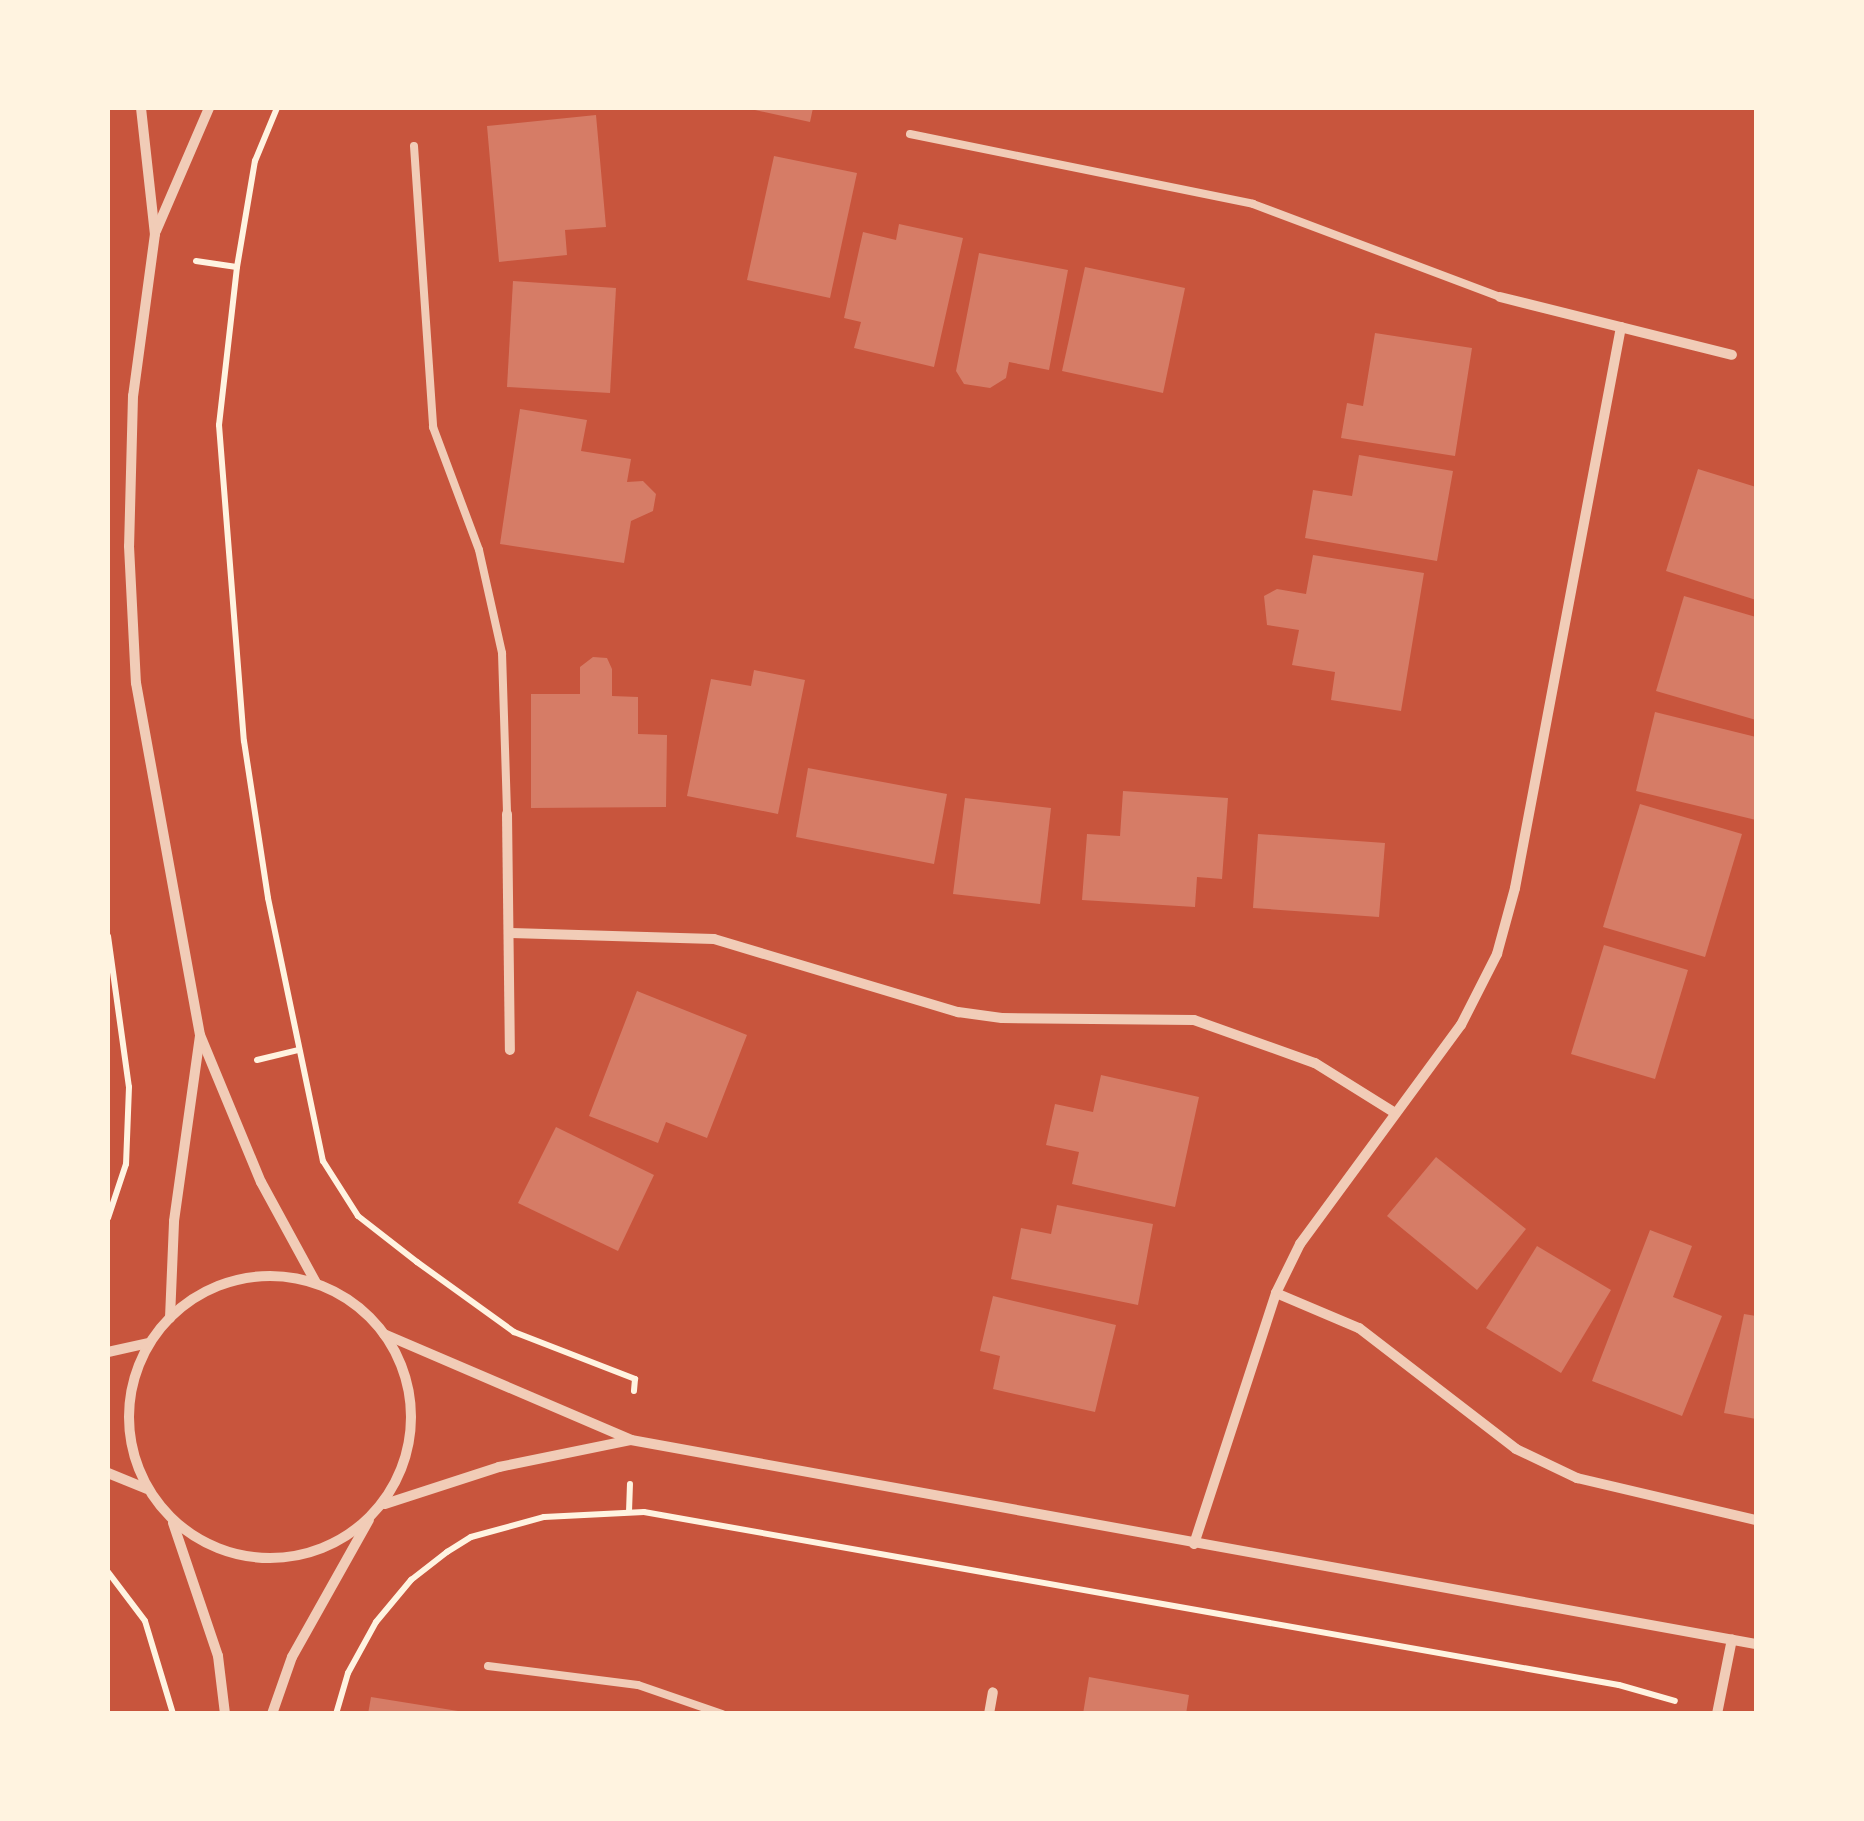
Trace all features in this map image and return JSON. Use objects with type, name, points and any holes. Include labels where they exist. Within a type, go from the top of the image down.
[{"type":"street","points":[[142,108],[155,234],[133,396],[129,546],[136,683],[200,1035],[261,1182],[316,1284]]},
{"type":"street","points":[[155,234],[209,108]]},
{"type":"street","points":[[1500,297],[1732,354]]},
{"type":"street","points":[[1194,1544],[1276,1293],[1300,1244],[1461,1025],[1497,954],[1515,888],[1621,327]]},
{"type":"street","points":[[507,814],[510,1050]]},
{"type":"street","points":[[511,933],[714,940],[958,1012],[1002,1018],[1194,1020],[1315,1063],[1394,1114]]},
{"type":"street","points":[[170,1318],[174,1221],[200,1035]]},
{"type":"street","points":[[172,1520],[237,1555],[274,1559],[310,1554],[384,1504],[408,1452],[412,1411],[404,1369],[384,1334],[354,1302],[316,1284],[276,1275],[238,1279],[201,1293],[170,1318],[149,1343],[130,1399],[129,1430],[148,1489],[172,1520],[218,1656],[225,1714]]},
{"type":"street","points":[[1276,1293],[1371,1335],[1516,1449],[1577,1478],[1756,1520]]},
{"type":"street","points":[[384,1334],[630,1440],[1756,1644]]},
{"type":"street","points":[[108,1352],[149,1343]]},
{"type":"street","points":[[384,1504],[499,1467],[630,1440]]},
{"type":"street","points":[[108,1473],[148,1489]]},
{"type":"street","points":[[272,1714],[292,1657],[372,1515]]},
{"type":"street","points":[[1717,1713],[1732,1639]]},
{"type":"street","points":[[988,1714],[993,1692]]},
{"type":"lane","points":[[910,134],[1253,204],[1500,297]]},
{"type":"lane","points":[[414,146],[432,426],[479,550],[502,653],[507,814]]},
{"type":"lane","points":[[488,1666],[638,1685],[722,1714]]},
{"type":"path","points":[[277,108],[255,161],[237,267],[219,424],[244,742],[298,1050],[323,1162],[336,1190],[358,1216],[514,1332],[634,1379],[630,1440]]},
{"type":"path","points":[[196,261],[237,267]]},
{"type":"path","points":[[108,936],[129,1087],[126,1164],[108,1218]]},
{"type":"path","points":[[258,1060],[298,1050]]},
{"type":"path","points":[[336,1714],[348,1673],[376,1622],[411,1580],[448,1552],[471,1537],[544,1518],[644,1512],[1619,1686],[1717,1713]]},
{"type":"path","points":[[108,1572],[146,1621],[172,1714]]},
{"type":"building","points":[[746,108],[813,108],[810,122]]},
{"type":"building","points":[[596,115],[606,227],[565,230],[567,255],[499,262],[487,126]]},
{"type":"building","points":[[774,156],[857,173],[830,298],[747,280]]},
{"type":"building","points":[[899,224],[963,238],[934,367],[854,348],[861,322],[844,318],[863,232],[896,240]]},
{"type":"building","points":[[979,253],[1068,270],[1049,370],[1009,362],[1006,378],[990,388],[964,384],[956,371]]},
{"type":"building","points":[[1085,267],[1185,288],[1163,393],[1062,371]]},
{"type":"building","points":[[513,281],[616,288],[610,393],[507,387]]},
{"type":"building","points":[[1375,333],[1472,348],[1455,456],[1341,438],[1347,403],[1363,406]]},
{"type":"building","points":[[520,409],[587,420],[581,451],[631,459],[627,482],[643,481],[656,494],[653,511],[631,521],[624,563],[500,544]]},
{"type":"building","points":[[1359,455],[1453,471],[1437,561],[1305,538],[1313,490],[1352,496]]},
{"type":"building","points":[[1698,469],[1756,487],[1756,600],[1666,571]]},
{"type":"building","points":[[1313,555],[1424,573],[1401,711],[1331,700],[1335,672],[1292,665],[1299,630],[1267,625],[1264,596],[1277,589],[1306,594]]},
{"type":"building","points":[[1684,596],[1756,617],[1756,720],[1656,691]]},
{"type":"building","points":[[593,657],[607,658],[612,669],[612,696],[638,697],[638,734],[667,735],[666,807],[531,808],[531,694],[580,694],[580,667]]},
{"type":"building","points":[[754,670],[805,680],[778,814],[687,796],[711,679],[751,686]]},
{"type":"building","points":[[1655,712],[1756,737],[1756,820],[1636,791]]},
{"type":"building","points":[[808,768],[947,794],[934,864],[796,837]]},
{"type":"building","points":[[1123,791],[1228,798],[1222,879],[1197,877],[1195,907],[1082,900],[1087,834],[1120,836]]},
{"type":"building","points":[[965,798],[1051,808],[1040,904],[953,894]]},
{"type":"building","points":[[1640,804],[1742,834],[1705,957],[1603,927]]},
{"type":"building","points":[[1258,834],[1385,843],[1379,917],[1253,908]]},
{"type":"building","points":[[1604,945],[1688,970],[1655,1079],[1571,1054]]},
{"type":"building","points":[[637,991],[747,1035],[707,1138],[666,1122],[658,1143],[589,1116]]},
{"type":"building","points":[[1101,1075],[1199,1097],[1175,1207],[1072,1184],[1079,1152],[1046,1145],[1055,1104],[1093,1112]]},
{"type":"building","points":[[556,1127],[654,1175],[618,1251],[518,1203]]},
{"type":"building","points":[[1436,1157],[1526,1229],[1477,1290],[1387,1216]]},
{"type":"building","points":[[1057,1205],[1153,1224],[1138,1305],[1011,1279],[1021,1228],[1051,1234]]},
{"type":"building","points":[[1650,1230],[1692,1246],[1673,1297],[1722,1316],[1682,1416],[1592,1381]]},
{"type":"building","points":[[1537,1246],[1611,1290],[1561,1373],[1486,1328]]},
{"type":"building","points":[[993,1296],[1116,1325],[1095,1412],[993,1389],[1000,1356],[980,1351]]},
{"type":"building","points":[[1744,1314],[1756,1316],[1756,1419],[1724,1413]]},
{"type":"building","points":[[1089,1677],[1189,1695],[1186,1714],[1083,1714]]},
{"type":"building","points":[[371,1697],[458,1711],[458,1714],[368,1714]]}]
